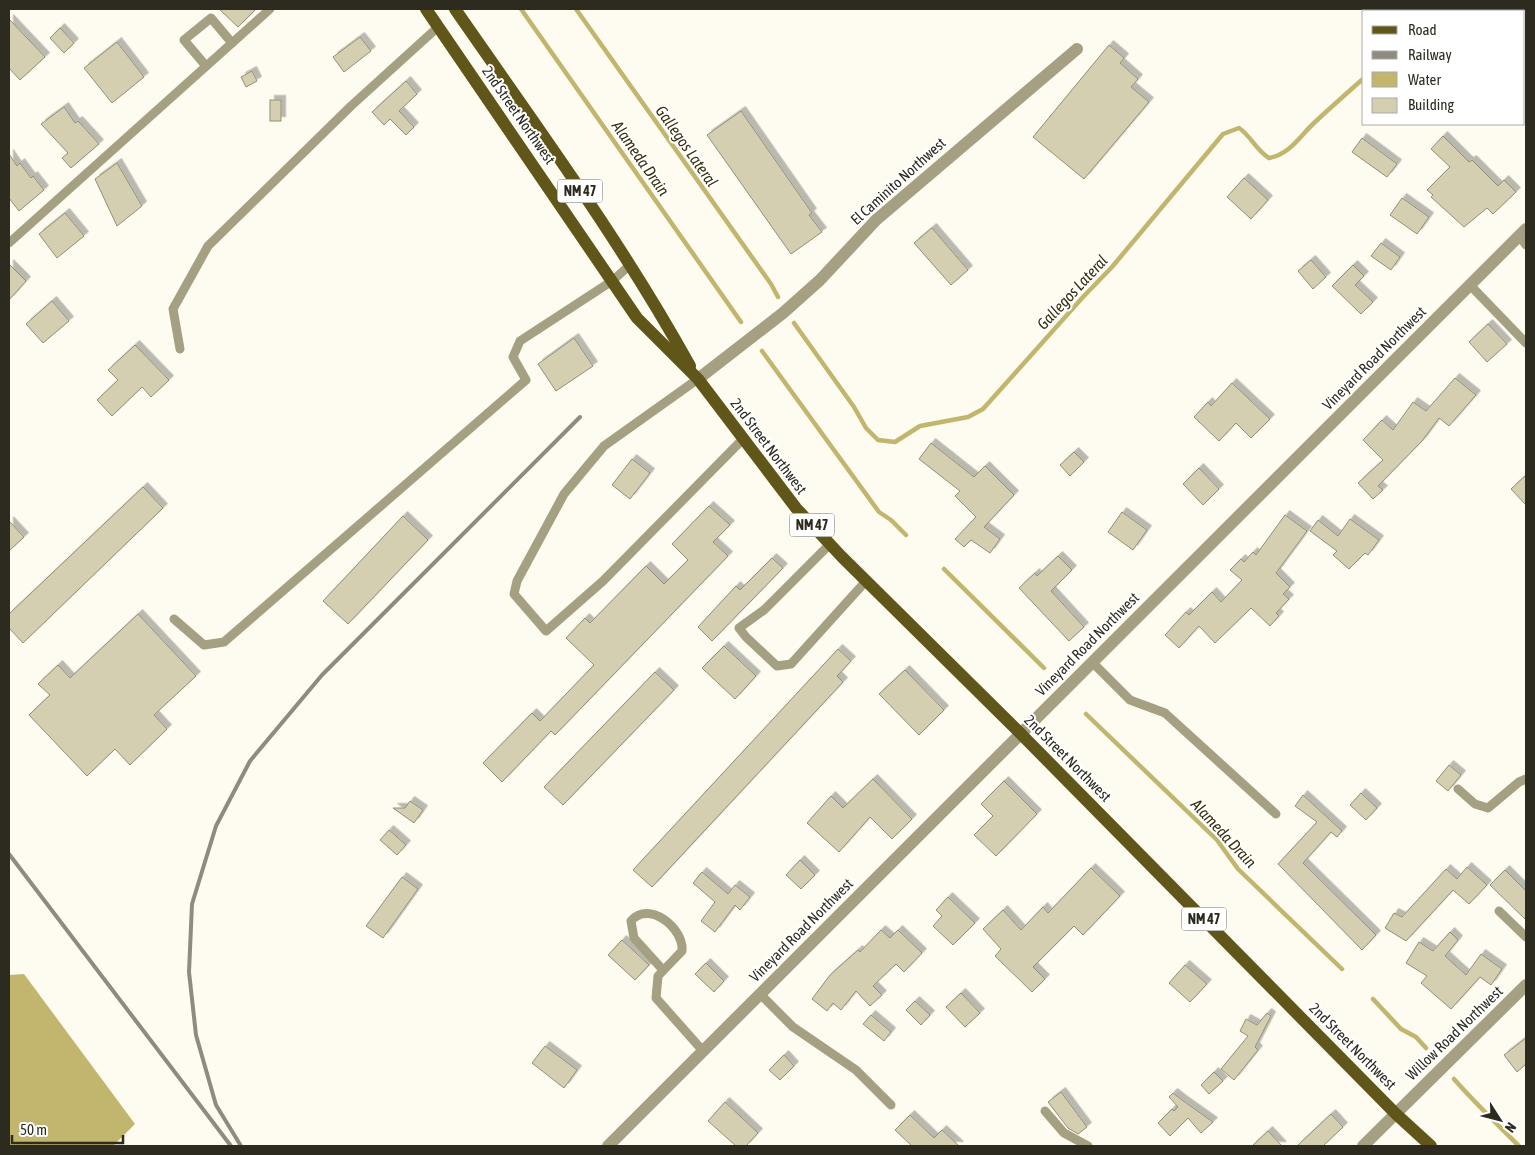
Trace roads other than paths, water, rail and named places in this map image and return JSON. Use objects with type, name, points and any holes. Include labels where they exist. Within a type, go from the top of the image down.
[{"type":"main road","name":"2nd Street Northwest","points":[[426,9],[637,318],[698,379],[796,508],[1396,1114],[1431,1146]]},
{"type":"main road","name":"2nd Street Northwest","points":[[455,9],[657,305],[698,379]]},
{"type":"street","name":"El Caminito Northwest","points":[[698,379],[783,313],[820,280],[876,220],[1077,49]]},
{"type":"street","name":"Vineyard Road Northwest","points":[[608,1146],[1470,285],[1524,237]]},
{"type":"street","name":"Willow Road Northwest","points":[[1363,1146],[1526,985]]},
{"type":"lane","points":[[9,242],[270,9]]},
{"type":"lane","points":[[206,66],[184,40],[211,18],[232,43]]},
{"type":"lane","points":[[180,349],[173,309],[208,246],[351,106],[438,27]]},
{"type":"lane","points":[[174,619],[204,645],[224,642],[526,380],[512,357],[520,341],[612,281],[630,265]]},
{"type":"lane","points":[[1470,285],[1526,343]]},
{"type":"lane","points":[[698,379],[604,446],[564,494],[517,581],[514,594],[546,631],[603,581],[744,439]]},
{"type":"lane","points":[[830,544],[764,610],[739,628],[746,637],[777,666],[791,664],[866,580]]},
{"type":"lane","points":[[1092,662],[1130,700],[1165,713],[1276,814]]},
{"type":"lane","points":[[1458,789],[1475,804],[1488,808],[1519,782],[1526,779]]},
{"type":"lane","points":[[1499,910],[1526,937]]},
{"type":"lane","points":[[663,970],[632,933],[631,921],[639,914],[657,915],[664,920],[680,939],[682,951],[663,970],[657,982],[656,998],[704,1051]]},
{"type":"lane","points":[[760,994],[792,1027],[856,1070],[891,1105]]},
{"type":"lane","points":[[1045,1111],[1064,1133],[1088,1146]]},
{"type":"water","points":[[24,974],[135,1124],[113,1146],[9,1146],[9,975]]},
{"type":"waterway","name":"Alameda Drain","points":[[521,9],[741,322]]},
{"type":"waterway","name":"Gallegos Lateral","points":[[576,9],[771,284],[778,297]]},
{"type":"waterway","name":"Gallegos Lateral","points":[[794,323],[854,407],[866,428],[878,440],[895,442],[920,426],[968,417],[983,409],[1112,267],[1223,134],[1239,128],[1264,155],[1269,158],[1276,156],[1294,144],[1314,123],[1362,80]]},
{"type":"waterway","name":"Alameda Drain","points":[[762,351],[879,512],[891,520],[906,535]]},
{"type":"waterway","name":"Alameda Drain","points":[[944,569],[1044,668]]},
{"type":"waterway","name":"Alameda Drain","points":[[1086,714],[1217,840],[1238,869],[1342,969]]},
{"type":"waterway","name":"Alameda Drain","points":[[1373,999],[1401,1029],[1416,1037],[1426,1048]]},
{"type":"waterway","name":"Alameda Drain","points":[[1454,1079],[1519,1146]]},
{"type":"railway","points":[[241,1146],[216,1105],[196,1035],[189,972],[192,904],[216,826],[250,761],[322,675],[580,417]]},
{"type":"railway","points":[[9,854],[231,1146]]}]
